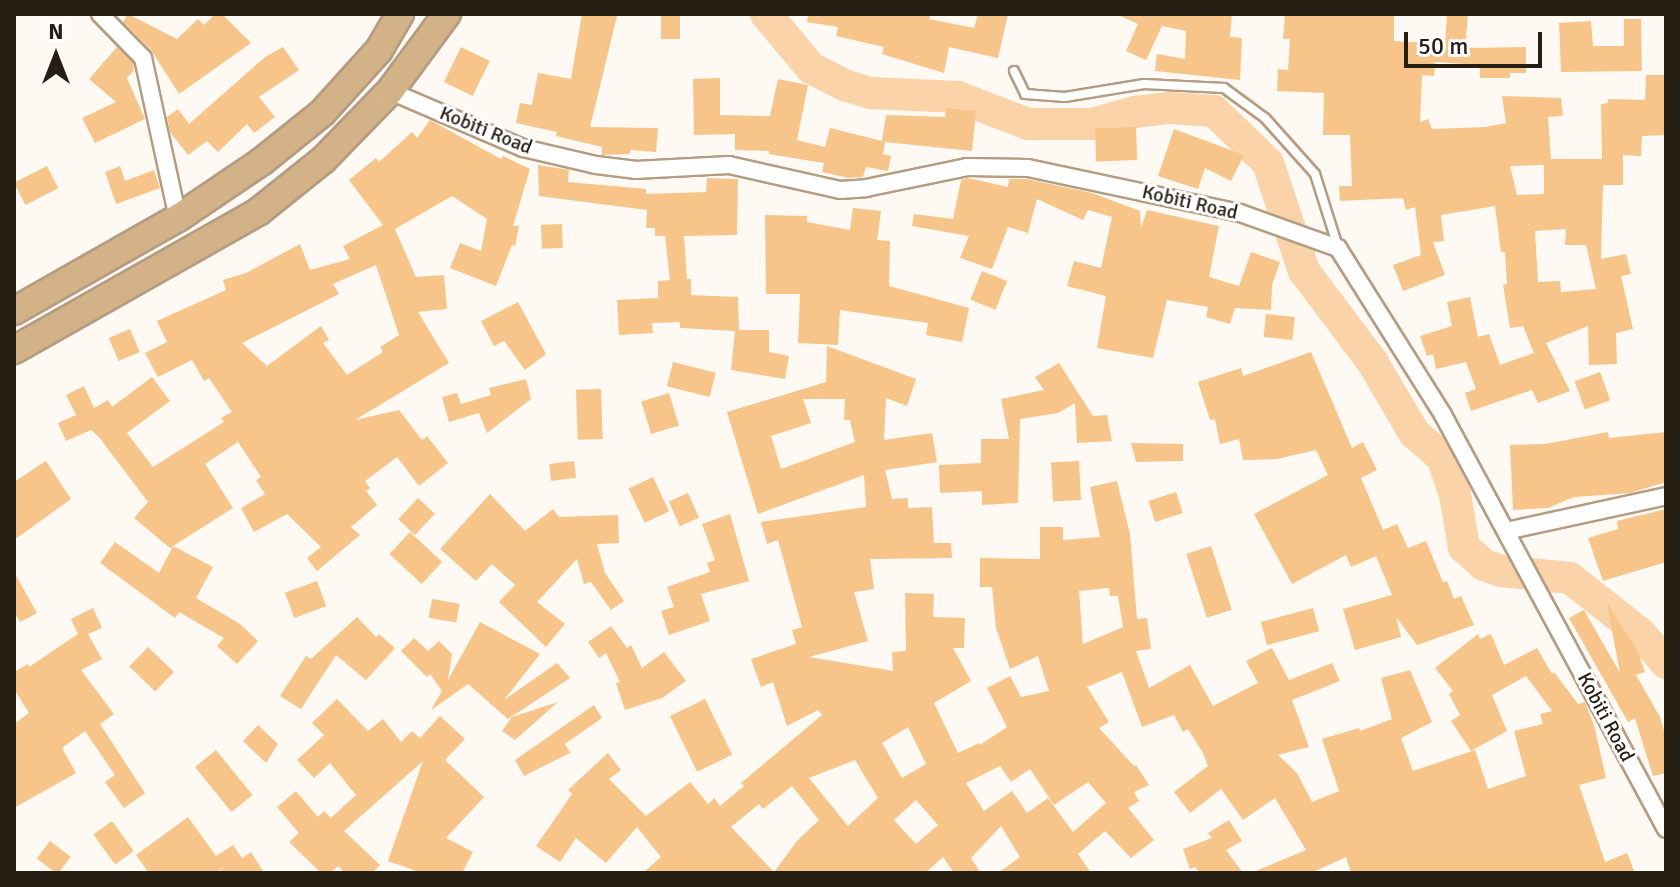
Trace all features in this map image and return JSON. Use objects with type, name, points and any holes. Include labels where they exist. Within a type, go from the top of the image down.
[{"type":"main road","points":[[14,311],[178,218],[261,162],[322,113],[379,50],[400,14]]},
{"type":"main road","points":[[14,350],[258,212],[323,160],[390,91],[447,14]]},
{"type":"street","points":[[100,14],[143,58],[178,218]]},
{"type":"street","name":"Kobiti Road","points":[[390,91],[523,148],[596,165],[635,170],[729,165],[840,190],[866,188],[967,167],[1028,168],[1162,195],[1291,229],[1338,248],[1443,415],[1666,829]]},
{"type":"street","points":[[1506,531],[1666,496]]},
{"type":"lane","points":[[1014,71],[1025,94],[1065,97],[1144,84],[1224,88],[1265,118],[1315,174],[1338,248]]},
{"type":"building","points":[[128,14],[177,39],[198,19],[204,25],[215,14],[222,14],[251,43],[179,94],[151,50],[123,22]]},
{"type":"building","points":[[582,14],[617,16],[590,127],[658,128],[656,152],[630,150],[630,154],[602,155],[602,147],[516,123],[520,103],[532,105],[538,73],[571,79]]},
{"type":"building","points":[[661,14],[680,14],[680,39],[661,39]]},
{"type":"building","points":[[808,14],[931,14],[929,19],[974,28],[978,14],[1008,14],[998,58],[949,47],[944,73],[882,54],[884,47],[836,36],[838,27],[807,22]]},
{"type":"building","points":[[1116,14],[1232,14],[1230,37],[1242,38],[1240,80],[1155,71],[1157,54],[1185,59],[1186,31],[1162,26],[1146,60],[1126,51],[1138,24]]},
{"type":"building","points":[[1285,14],[1394,14],[1394,41],[1445,44],[1447,14],[1468,14],[1465,48],[1526,47],[1526,73],[1510,73],[1510,78],[1480,78],[1480,65],[1435,62],[1434,76],[1422,75],[1420,122],[1428,119],[1432,129],[1485,127],[1506,123],[1502,96],[1561,98],[1563,116],[1548,117],[1551,159],[1602,159],[1601,104],[1608,103],[1608,99],[1645,100],[1646,75],[1666,75],[1666,135],[1642,136],[1641,156],[1623,155],[1623,185],[1603,185],[1601,259],[1626,254],[1631,274],[1621,276],[1633,329],[1616,333],[1617,364],[1589,365],[1588,326],[1546,343],[1570,391],[1538,403],[1532,390],[1471,411],[1465,393],[1476,389],[1466,362],[1436,369],[1433,354],[1427,356],[1420,336],[1452,326],[1447,302],[1470,297],[1478,337],[1489,334],[1500,365],[1534,353],[1523,326],[1510,328],[1503,285],[1507,284],[1505,252],[1501,252],[1495,206],[1441,215],[1444,241],[1433,242],[1445,275],[1403,291],[1393,265],[1421,255],[1415,207],[1406,210],[1403,198],[1340,201],[1339,186],[1352,186],[1350,135],[1323,135],[1324,93],[1277,91],[1278,69],[1288,70],[1290,39],[1283,39]],"holes":[[[1544,165],[1544,194],[1517,195],[1510,166]],[[1566,229],[1565,245],[1586,245],[1596,289],[1561,292],[1560,281],[1538,282],[1535,231]]]},
{"type":"building","points":[[1624,19],[1641,19],[1642,71],[1561,72],[1559,23],[1591,21],[1593,46],[1624,46]]},
{"type":"building","points":[[117,47],[133,63],[134,70],[127,78],[145,119],[95,143],[82,118],[116,102],[89,79]]},
{"type":"building","points":[[283,47],[299,70],[259,97],[275,117],[254,133],[247,124],[218,152],[207,141],[188,155],[170,132],[167,117],[178,109],[189,124],[265,57]]},
{"type":"building","points":[[461,47],[490,61],[473,96],[444,82]]},
{"type":"building","points":[[720,78],[720,115],[770,116],[778,79],[808,85],[797,140],[825,147],[830,128],[882,141],[886,115],[945,117],[946,108],[976,111],[972,151],[885,142],[883,154],[891,156],[888,171],[866,167],[863,177],[849,178],[822,172],[824,163],[769,154],[769,151],[735,150],[735,134],[694,135],[693,79]]},
{"type":"building","points":[[430,120],[501,159],[503,156],[530,169],[513,226],[519,226],[515,246],[512,245],[496,286],[450,268],[460,243],[481,251],[487,219],[452,196],[395,229],[416,277],[444,275],[447,309],[418,312],[449,363],[355,420],[399,410],[422,440],[427,436],[448,463],[419,486],[397,457],[365,481],[370,488],[366,491],[377,505],[351,527],[360,535],[317,571],[307,558],[321,547],[287,514],[254,532],[241,508],[265,494],[256,480],[261,477],[238,442],[205,464],[233,508],[170,548],[134,518],[148,502],[99,437],[91,430],[66,441],[58,423],[76,415],[66,395],[84,386],[94,408],[108,400],[112,407],[152,377],[170,401],[127,433],[153,467],[224,422],[221,418],[232,412],[209,378],[204,381],[192,360],[158,377],[145,353],[167,342],[157,321],[226,290],[223,280],[246,273],[300,244],[310,270],[350,259],[343,246],[383,225],[349,180],[376,158],[379,162],[412,132],[417,138]],"holes":[[[376,265],[399,335],[380,347],[383,352],[347,375],[323,343],[329,340],[321,326],[267,366],[242,343],[339,294],[333,284]]]},
{"type":"building","points":[[1136,127],[1137,160],[1096,161],[1095,128]]},
{"type":"building","points":[[1174,129],[1244,155],[1231,181],[1205,168],[1198,189],[1158,176]]},
{"type":"building","points":[[538,165],[569,170],[568,182],[646,189],[646,194],[706,192],[707,178],[738,179],[737,235],[684,236],[687,279],[691,279],[691,295],[738,297],[739,330],[769,330],[769,352],[789,356],[785,379],[731,370],[735,331],[680,328],[680,322],[652,323],[653,333],[619,335],[617,300],[658,298],[658,281],[670,280],[665,236],[655,236],[655,228],[646,228],[647,210],[539,196]]},
{"type":"building","points":[[47,166],[58,188],[25,205],[14,183]]},
{"type":"building","points":[[120,166],[125,181],[154,170],[160,188],[116,204],[105,172]]},
{"type":"building","points":[[968,178],[1008,187],[1009,179],[1027,179],[1092,193],[1140,211],[1141,228],[1147,210],[1219,226],[1209,277],[1239,286],[1251,252],[1280,262],[1272,285],[1271,310],[1235,308],[1230,324],[1206,317],[1208,307],[1167,300],[1153,358],[1097,348],[1106,296],[1067,286],[1074,261],[1101,268],[1112,217],[1088,210],[1083,220],[1037,199],[1028,233],[1008,227],[992,269],[960,258],[969,236],[912,226],[914,214],[953,219],[961,180]]},
{"type":"building","points":[[853,208],[881,211],[877,240],[890,241],[889,286],[969,308],[962,342],[926,335],[928,323],[840,310],[838,345],[798,343],[800,294],[766,294],[765,215],[807,216],[807,222],[850,230]]},
{"type":"building","points":[[562,224],[563,248],[542,249],[541,225]]},
{"type":"building","points":[[982,271],[1007,281],[995,310],[970,300]]},
{"type":"building","points":[[518,302],[546,354],[525,370],[504,341],[494,346],[481,321]]},
{"type":"building","points":[[1266,314],[1295,317],[1292,340],[1264,337]]},
{"type":"building","points":[[130,329],[140,352],[119,361],[109,338]]},
{"type":"building","points":[[827,346],[916,379],[907,406],[886,398],[884,440],[932,433],[937,462],[885,470],[892,499],[908,498],[908,508],[932,507],[934,543],[951,543],[952,558],[870,559],[874,589],[854,592],[868,641],[809,657],[893,671],[892,652],[906,651],[905,593],[934,594],[933,617],[965,618],[964,648],[953,648],[971,681],[934,703],[958,753],[980,745],[1007,727],[987,688],[1010,676],[1021,697],[1049,691],[1038,656],[1010,669],[996,628],[992,587],[980,587],[980,558],[1040,559],[1040,527],[1063,527],[1063,540],[1100,537],[1090,487],[1117,481],[1130,534],[1137,619],[1147,618],[1151,649],[1136,651],[1149,688],[1190,665],[1213,706],[1258,683],[1246,661],[1272,648],[1289,680],[1332,663],[1340,681],[1292,700],[1309,747],[1278,755],[1297,773],[1312,802],[1339,791],[1322,739],[1359,728],[1360,731],[1392,719],[1381,678],[1410,670],[1432,722],[1401,738],[1413,771],[1475,750],[1488,789],[1526,776],[1514,731],[1543,724],[1540,714],[1552,711],[1526,676],[1492,695],[1507,731],[1471,751],[1451,721],[1460,715],[1449,694],[1453,691],[1435,668],[1478,634],[1480,639],[1491,634],[1504,665],[1537,648],[1552,674],[1554,672],[1578,704],[1585,702],[1594,725],[1606,778],[1579,785],[1605,862],[1627,853],[1635,873],[1351,873],[1346,857],[1311,873],[1251,873],[1306,850],[1275,798],[1243,820],[1221,789],[1190,813],[1174,792],[1208,766],[1203,753],[1188,729],[1183,732],[1174,715],[1142,727],[1122,672],[1087,687],[1109,722],[1099,728],[1136,765],[1149,785],[1134,792],[1139,801],[1128,808],[1154,840],[1131,858],[1105,831],[1078,854],[1091,873],[998,873],[1020,857],[1001,826],[971,858],[981,873],[954,873],[943,857],[925,873],[643,873],[661,857],[637,827],[606,863],[576,838],[560,862],[536,846],[572,794],[568,790],[608,753],[621,770],[609,779],[646,816],[690,782],[708,804],[714,798],[720,806],[744,786],[741,783],[822,715],[818,710],[787,726],[773,682],[761,687],[751,659],[796,644],[792,630],[802,627],[778,540],[767,544],[761,522],[866,507],[864,475],[758,514],[727,412],[826,382]],"holes":[[[803,399],[845,399],[844,420],[850,420],[855,442],[781,469],[771,436],[811,423]],[[1109,588],[1110,596],[1118,596],[1123,627],[1083,644],[1079,591]],[[908,727],[926,764],[902,778],[882,743]],[[855,760],[878,798],[848,826],[809,778]],[[1000,766],[1011,782],[1030,769],[1054,805],[1088,782],[1106,803],[1073,832],[1048,798],[1027,813],[1012,791],[984,811],[966,783]],[[792,786],[819,820],[797,841],[774,872],[731,827],[759,804],[763,809]],[[916,800],[938,825],[916,844],[894,820]]]},
{"type":"building","points":[[1311,352],[1352,448],[1363,442],[1377,470],[1361,478],[1383,530],[1397,524],[1408,548],[1426,541],[1443,582],[1447,581],[1454,599],[1461,596],[1474,625],[1417,645],[1396,617],[1401,637],[1355,650],[1343,609],[1392,595],[1376,556],[1351,567],[1346,555],[1292,584],[1254,514],[1328,475],[1316,450],[1277,459],[1243,460],[1239,439],[1220,444],[1215,419],[1210,420],[1198,382],[1241,368],[1243,376]]},
{"type":"building","points":[[673,362],[716,373],[710,397],[667,386]]},
{"type":"building","points":[[1059,363],[1093,416],[1107,415],[1112,441],[1077,443],[1075,403],[1058,413],[1020,419],[1018,503],[982,505],[982,491],[940,493],[939,465],[981,463],[981,439],[1009,439],[1001,399],[1044,390],[1035,377]]},
{"type":"building","points":[[1600,372],[1610,400],[1585,409],[1575,381]]},
{"type":"building","points":[[526,379],[531,399],[487,433],[479,413],[449,422],[442,397],[457,393],[461,404],[491,395],[489,388]]},
{"type":"building","points":[[601,389],[603,439],[578,440],[576,390]]},
{"type":"building","points":[[669,393],[679,426],[651,434],[641,401]]},
{"type":"building","points":[[1608,432],[1609,438],[1666,432],[1666,482],[1630,493],[1574,497],[1548,508],[1513,510],[1510,445],[1546,444]]},
{"type":"building","points":[[1131,443],[1183,444],[1183,461],[1136,462]]},
{"type":"building","points":[[46,461],[71,499],[14,540],[14,482]]},
{"type":"building","points":[[574,461],[576,478],[551,481],[549,464]]},
{"type":"building","points":[[1079,461],[1081,500],[1053,501],[1051,462]]},
{"type":"building","points":[[653,477],[669,511],[645,523],[629,488]]},
{"type":"building","points":[[1176,492],[1183,513],[1155,522],[1148,501]]},
{"type":"building","points":[[688,493],[699,518],[680,526],[669,502]]},
{"type":"building","points":[[490,494],[525,531],[553,509],[559,517],[618,515],[619,543],[597,544],[605,573],[624,601],[611,610],[591,582],[584,584],[577,559],[537,602],[565,624],[546,647],[499,602],[515,585],[492,564],[476,581],[440,549]]},
{"type":"building","points":[[418,498],[435,514],[415,535],[398,519]]},
{"type":"building","points":[[1666,509],[1666,562],[1603,581],[1588,538],[1618,529],[1617,521]]},
{"type":"building","points":[[730,514],[749,581],[701,594],[710,621],[669,635],[661,611],[674,607],[667,587],[710,572],[707,563],[715,560],[702,524]]},
{"type":"building","points":[[410,532],[442,562],[422,584],[390,554]]},
{"type":"building","points":[[115,542],[159,573],[173,546],[213,567],[196,598],[240,624],[258,641],[237,664],[217,646],[224,638],[179,612],[175,618],[100,563]]},
{"type":"building","points":[[1211,546],[1232,610],[1207,618],[1186,554]]},
{"type":"building","points":[[14,572],[37,613],[20,622],[14,612]]},
{"type":"building","points":[[317,581],[326,606],[294,618],[285,593]]},
{"type":"building","points":[[432,599],[460,604],[456,623],[429,618]]},
{"type":"building","points":[[1607,603],[1637,650],[1645,672],[1636,675],[1660,717],[1666,737],[1666,773],[1653,776],[1635,718],[1628,722],[1569,618],[1584,610],[1620,673]]},
{"type":"building","points":[[93,608],[102,628],[88,634],[102,659],[81,670],[114,714],[100,724],[145,793],[124,808],[105,782],[115,775],[85,731],[62,748],[76,773],[14,808],[14,724],[29,713],[14,689],[14,672],[28,664],[29,667],[78,634],[71,619]]},
{"type":"building","points":[[1313,608],[1319,631],[1267,645],[1261,622]]},
{"type":"building","points":[[357,617],[376,637],[379,634],[395,648],[366,680],[336,655],[301,709],[280,696],[306,656],[311,659]]},
{"type":"building","points":[[480,622],[540,654],[504,700],[557,663],[570,678],[508,719],[468,684],[431,710],[442,691],[430,674],[427,677],[401,651],[414,638],[428,651],[439,641],[452,654],[448,680]]},
{"type":"building","points":[[611,626],[627,648],[631,645],[642,668],[664,652],[686,681],[662,698],[625,710],[616,683],[620,682],[606,653],[599,658],[588,642]]},
{"type":"building","points":[[148,647],[174,672],[155,691],[129,666]]},
{"type":"building","points":[[337,699],[368,731],[383,719],[401,742],[412,731],[420,738],[440,716],[465,739],[445,760],[484,797],[446,838],[473,852],[462,873],[422,873],[388,861],[423,761],[344,831],[380,865],[372,873],[345,873],[338,866],[330,873],[321,873],[289,842],[299,833],[277,807],[296,791],[318,817],[324,811],[331,818],[356,795],[330,763],[314,778],[297,760],[324,735],[312,723]]},
{"type":"building","points":[[705,699],[732,755],[697,772],[670,716]]},
{"type":"building","points":[[558,702],[515,740],[502,731],[512,717]]},
{"type":"building","points":[[594,705],[602,718],[565,744],[570,753],[524,776],[515,760]]},
{"type":"building","points":[[258,725],[278,744],[266,763],[243,741]]},
{"type":"building","points":[[216,750],[253,795],[232,812],[195,767]]},
{"type":"building","points":[[188,817],[216,856],[233,845],[242,858],[251,852],[264,873],[217,873],[226,866],[215,873],[149,873],[136,855]]},
{"type":"building","points":[[1229,820],[1242,841],[1226,850],[1243,873],[1200,873],[1195,867],[1190,869],[1183,849],[1212,838],[1208,833]]},
{"type":"building","points":[[112,821],[134,851],[115,864],[93,835]]},
{"type":"building","points":[[50,841],[71,857],[58,873],[37,859]]},
{"type":"waterway","points":[[766,14],[811,68],[844,85],[871,93],[958,97],[1028,124],[1092,124],[1135,112],[1169,108],[1214,111],[1268,163],[1304,271],[1373,363],[1414,433],[1442,457],[1455,494],[1464,547],[1484,565],[1501,571],[1570,578],[1640,633],[1666,663]]}]
